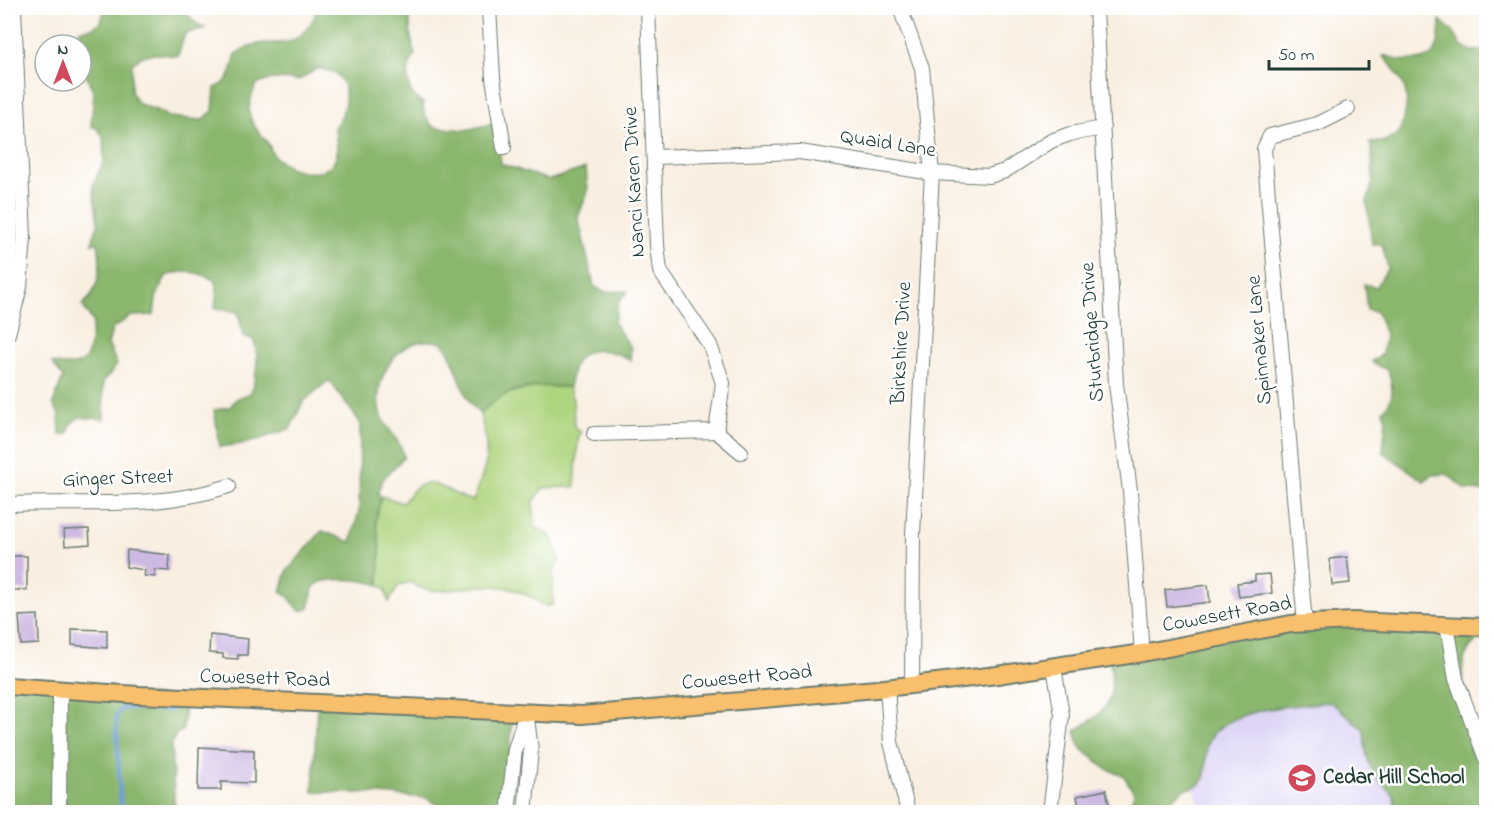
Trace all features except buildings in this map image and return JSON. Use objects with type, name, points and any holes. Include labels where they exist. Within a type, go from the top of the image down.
[{"type":"main road","name":"Cowesett Road","points":[[8,686],[582,715],[887,688],[1054,667],[1305,624],[1353,621],[1486,627]]},
{"type":"street","points":[[8,334],[20,287],[24,238],[14,8]]},
{"type":"street","points":[[489,8],[493,78],[504,147]]},
{"type":"street","name":"Nanci Karen Drive","points":[[648,8],[657,245],[660,271],[710,345],[723,383],[716,431]]},
{"type":"street","name":"Birkshire Drive","points":[[900,8],[922,68],[932,173],[913,534],[912,684]]},
{"type":"street","name":"Sturbridge Drive","points":[[1096,8],[1116,384],[1130,491],[1142,653]]},
{"type":"street","name":"Spinnaker Lane","points":[[1305,624],[1264,149],[1270,136],[1318,124],[1348,109]]},
{"type":"street","name":"Quaid Lane","points":[[654,157],[800,152],[932,173],[989,176],[1005,171],[1051,141],[1070,134],[1103,128]]},
{"type":"street","points":[[594,434],[716,431],[741,452]]},
{"type":"street","name":"Ginger Street","points":[[8,504],[136,502],[200,496],[228,486]]},
{"type":"street","points":[[1447,625],[1456,679],[1486,759]]},
{"type":"street","points":[[1050,813],[1062,715],[1054,667]]},
{"type":"street","points":[[887,688],[891,742],[908,813]]},
{"type":"street","points":[[59,813],[60,690]]},
{"type":"street","points":[[508,813],[515,749],[526,713]]},
{"type":"street","points":[[525,813],[531,750],[526,713]]},
{"type":"shaded area","name":"Cedar Hill School","points":[[1343,692],[1442,812],[1202,812],[1179,744],[1241,707]]},
{"type":"green space","points":[[105,8],[183,8],[194,22],[205,28],[185,34],[178,56],[148,55],[132,64],[131,91],[137,103],[168,117],[202,120],[213,111],[215,88],[228,78],[236,54],[259,44],[288,42],[297,38],[316,14],[312,8],[412,8],[409,11],[415,54],[409,67],[409,87],[417,99],[423,103],[424,114],[433,127],[465,130],[497,123],[501,164],[549,180],[586,168],[588,191],[578,217],[594,286],[604,292],[628,291],[619,301],[614,323],[631,348],[630,360],[601,350],[586,353],[575,364],[569,387],[531,387],[510,392],[490,404],[480,414],[468,399],[449,352],[443,343],[426,341],[404,349],[389,365],[380,385],[381,415],[399,444],[404,457],[382,480],[378,494],[381,496],[376,520],[380,549],[379,585],[345,580],[319,583],[314,587],[308,609],[300,611],[286,594],[281,592],[287,571],[322,531],[351,542],[359,511],[360,422],[329,380],[303,402],[290,429],[248,443],[220,447],[214,410],[230,407],[236,399],[251,393],[257,359],[253,339],[243,336],[238,312],[215,308],[217,289],[214,280],[196,273],[184,272],[166,276],[156,298],[154,315],[131,316],[112,329],[108,344],[117,365],[103,382],[104,419],[79,417],[71,424],[68,434],[60,435],[59,414],[53,404],[63,377],[52,363],[75,365],[86,358],[93,322],[82,305],[93,293],[100,260],[98,243],[92,243],[98,224],[93,185],[104,161],[103,137],[97,128],[91,126],[94,93],[93,33],[79,33],[79,30],[92,28],[101,22]],"holes":[[[318,68],[329,71],[341,79],[345,93],[342,114],[335,126],[337,155],[331,165],[324,170],[316,172],[298,170],[282,163],[274,156],[252,122],[249,109],[252,94],[256,85],[272,79],[299,80]]]},
{"type":"green space","points":[[1440,20],[1454,33],[1462,47],[1472,51],[1486,50],[1486,492],[1465,489],[1447,474],[1432,475],[1424,481],[1383,452],[1386,419],[1383,411],[1390,402],[1392,387],[1388,370],[1372,361],[1382,355],[1385,335],[1377,312],[1367,310],[1364,284],[1376,287],[1388,268],[1382,244],[1372,244],[1367,202],[1373,181],[1372,147],[1369,143],[1382,142],[1398,135],[1407,102],[1403,84],[1383,56],[1397,60],[1416,60],[1430,56],[1437,47]]},
{"type":"green space","points":[[544,386],[569,387],[573,400],[574,426],[581,433],[578,439],[575,487],[543,488],[533,503],[535,527],[552,537],[560,559],[553,573],[553,605],[545,606],[526,594],[505,587],[479,586],[428,590],[410,582],[399,585],[389,602],[385,589],[379,585],[380,549],[376,520],[381,496],[403,503],[412,492],[428,484],[444,488],[473,501],[485,467],[487,449],[480,414],[502,396]]},
{"type":"green space","points":[[1289,624],[1486,634],[1471,646],[1464,660],[1463,675],[1465,692],[1486,761],[1486,812],[1404,812],[1395,807],[1394,795],[1379,781],[1370,766],[1364,730],[1331,702],[1254,712],[1226,724],[1209,740],[1205,775],[1202,782],[1195,787],[1184,789],[1167,804],[1165,812],[1129,812],[1134,792],[1124,776],[1105,768],[1080,747],[1075,731],[1096,716],[1108,702],[1112,683],[1109,657]]},
{"type":"green space","points":[[8,684],[185,698],[183,730],[176,734],[171,745],[175,812],[58,812],[57,805],[30,805],[22,812],[8,812]]},
{"type":"green space","points":[[317,704],[513,712],[505,812],[463,813],[445,809],[427,798],[368,793],[313,792]]},
{"type":"waterway","points":[[121,812],[116,716],[122,708],[171,710]]},
{"type":"place","name":"Cedar Hill School","points":[[1302,778]]}]
